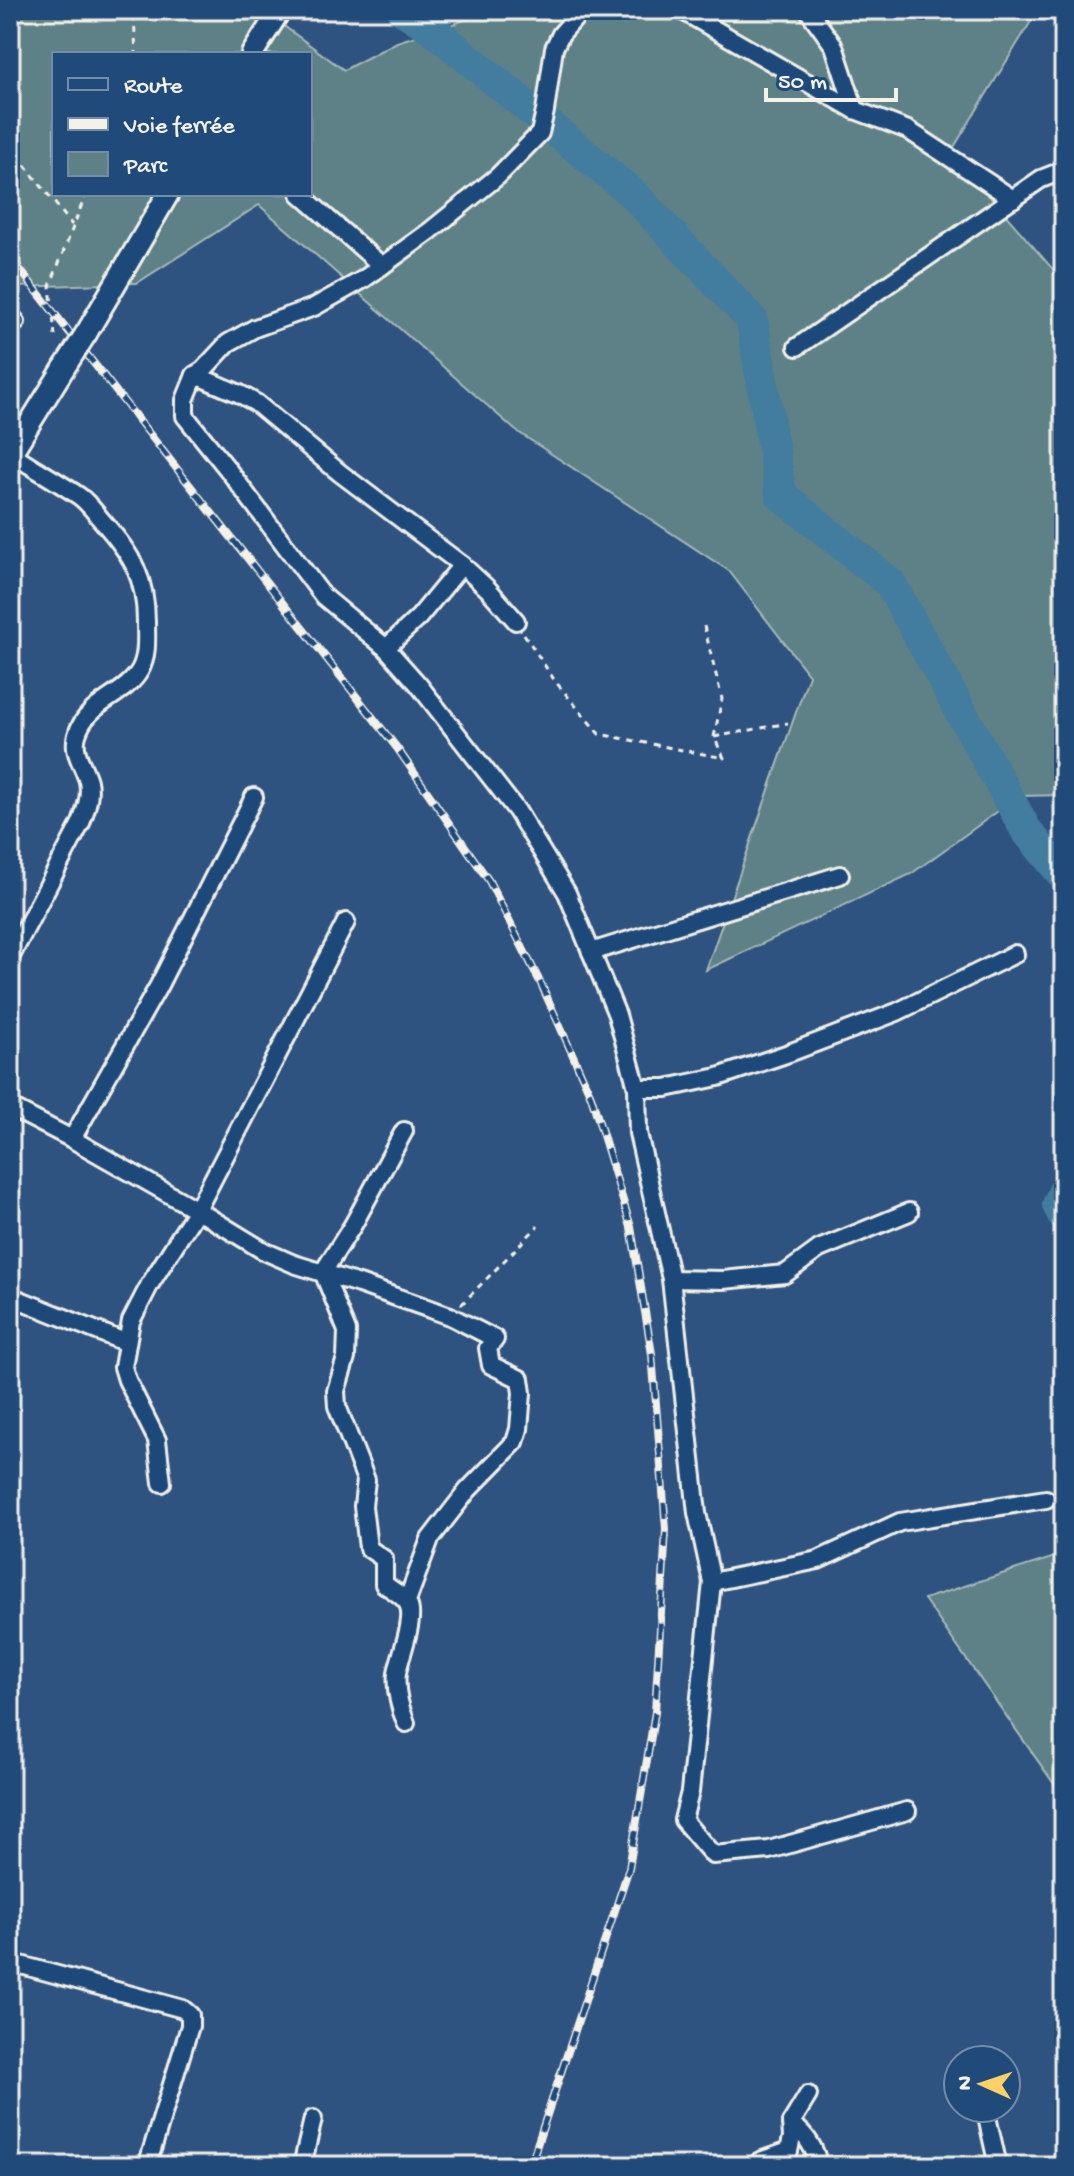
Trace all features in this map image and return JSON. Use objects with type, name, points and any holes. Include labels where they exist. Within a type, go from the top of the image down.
[{"type":"street","points":[[253,52],[280,10]]},
{"type":"street","points":[[582,10],[561,34],[554,48],[540,133],[498,176],[364,279],[314,307],[242,334],[228,343],[195,375],[185,400],[185,416],[323,596],[386,648],[517,811],[567,893],[617,1015],[637,1088],[638,1133],[671,1279],[697,1513],[712,1582],[690,1792],[683,1820],[713,1855],[769,1850],[907,1811]]},
{"type":"street","points":[[681,10],[855,110],[908,130],[1013,199]]},
{"type":"street","points":[[808,10],[834,46],[855,110]]},
{"type":"street","points":[[797,347],[1041,179],[1064,170]]},
{"type":"street","points":[[10,958],[85,812],[88,783],[74,748],[77,732],[87,714],[139,673],[147,642],[146,605],[136,565],[122,544],[80,497],[10,454],[87,332],[167,196]]},
{"type":"street","points":[[302,196],[382,266]]},
{"type":"street","points":[[195,375],[256,403],[340,473],[462,565],[516,621]]},
{"type":"street","points":[[386,648],[419,617],[462,565]]},
{"type":"street","points":[[72,1139],[158,987],[254,797]]},
{"type":"street","points":[[591,952],[840,875]]},
{"type":"street","points":[[162,1483],[157,1440],[123,1367],[131,1321],[150,1284],[197,1210],[346,922]]},
{"type":"street","points":[[637,1088],[666,1088],[718,1077],[789,1053],[897,1012],[1015,954]]},
{"type":"street","points":[[10,1107],[72,1139],[264,1251],[450,1316],[495,1339],[488,1348],[491,1365],[520,1379],[522,1393],[515,1442],[468,1490],[430,1539],[407,1601]]},
{"type":"street","points":[[323,1272],[353,1225],[404,1131]]},
{"type":"street","points":[[671,1279],[723,1280],[785,1274],[819,1249],[909,1212]]},
{"type":"street","points":[[323,1272],[347,1331],[346,1358],[336,1391],[337,1406],[366,1480],[363,1506],[368,1548],[384,1559],[384,1584],[407,1601],[411,1609],[411,1620],[396,1676],[406,1723]]},
{"type":"street","points":[[10,1296],[127,1343]]},
{"type":"street","points":[[712,1582],[818,1560],[900,1522],[1046,1499]]},
{"type":"street","points":[[11,1962],[183,2009],[190,2015],[190,2026],[147,2166]]},
{"type":"street","points":[[757,2166],[760,2161],[789,2151],[791,2123],[808,2095]]},
{"type":"street","points":[[302,2166],[313,2119]]},
{"type":"street","points":[[791,2123],[805,2135],[817,2157],[818,2166]]},
{"type":"street","points":[[989,2124],[998,2166]]},
{"type":"path","points":[[134,15],[136,52]]},
{"type":"path","points":[[10,146],[72,225]]},
{"type":"path","points":[[55,336],[50,286],[85,196]]},
{"type":"path","points":[[516,621],[555,681],[599,734],[724,758],[714,737],[722,699],[704,626]]},
{"type":"path","points":[[714,737],[788,723]]},
{"type":"path","points":[[450,1316],[538,1226]]},
{"type":"path","points":[[10,2035],[11,1962]]},
{"type":"green space","points":[[10,10],[262,10],[344,70],[397,42],[496,10],[1038,10],[951,152],[1064,282],[1064,795],[1019,796],[911,874],[706,970],[809,675],[729,571],[515,430],[259,205],[137,283],[15,287],[10,280]]},
{"type":"green space","points":[[1064,1554],[1064,1798],[924,1599]]},
{"type":"waterway","points":[[403,10],[430,27],[634,195],[752,320],[781,495],[890,583],[1026,830],[1064,876]]},
{"type":"waterway","points":[[1064,1191],[1058,1205],[1064,1216]]},
{"type":"railway","points":[[10,257],[397,748],[489,881],[542,986],[591,1096],[631,1227],[652,1354],[666,1529],[655,1712],[629,1868],[530,2166]]}]
